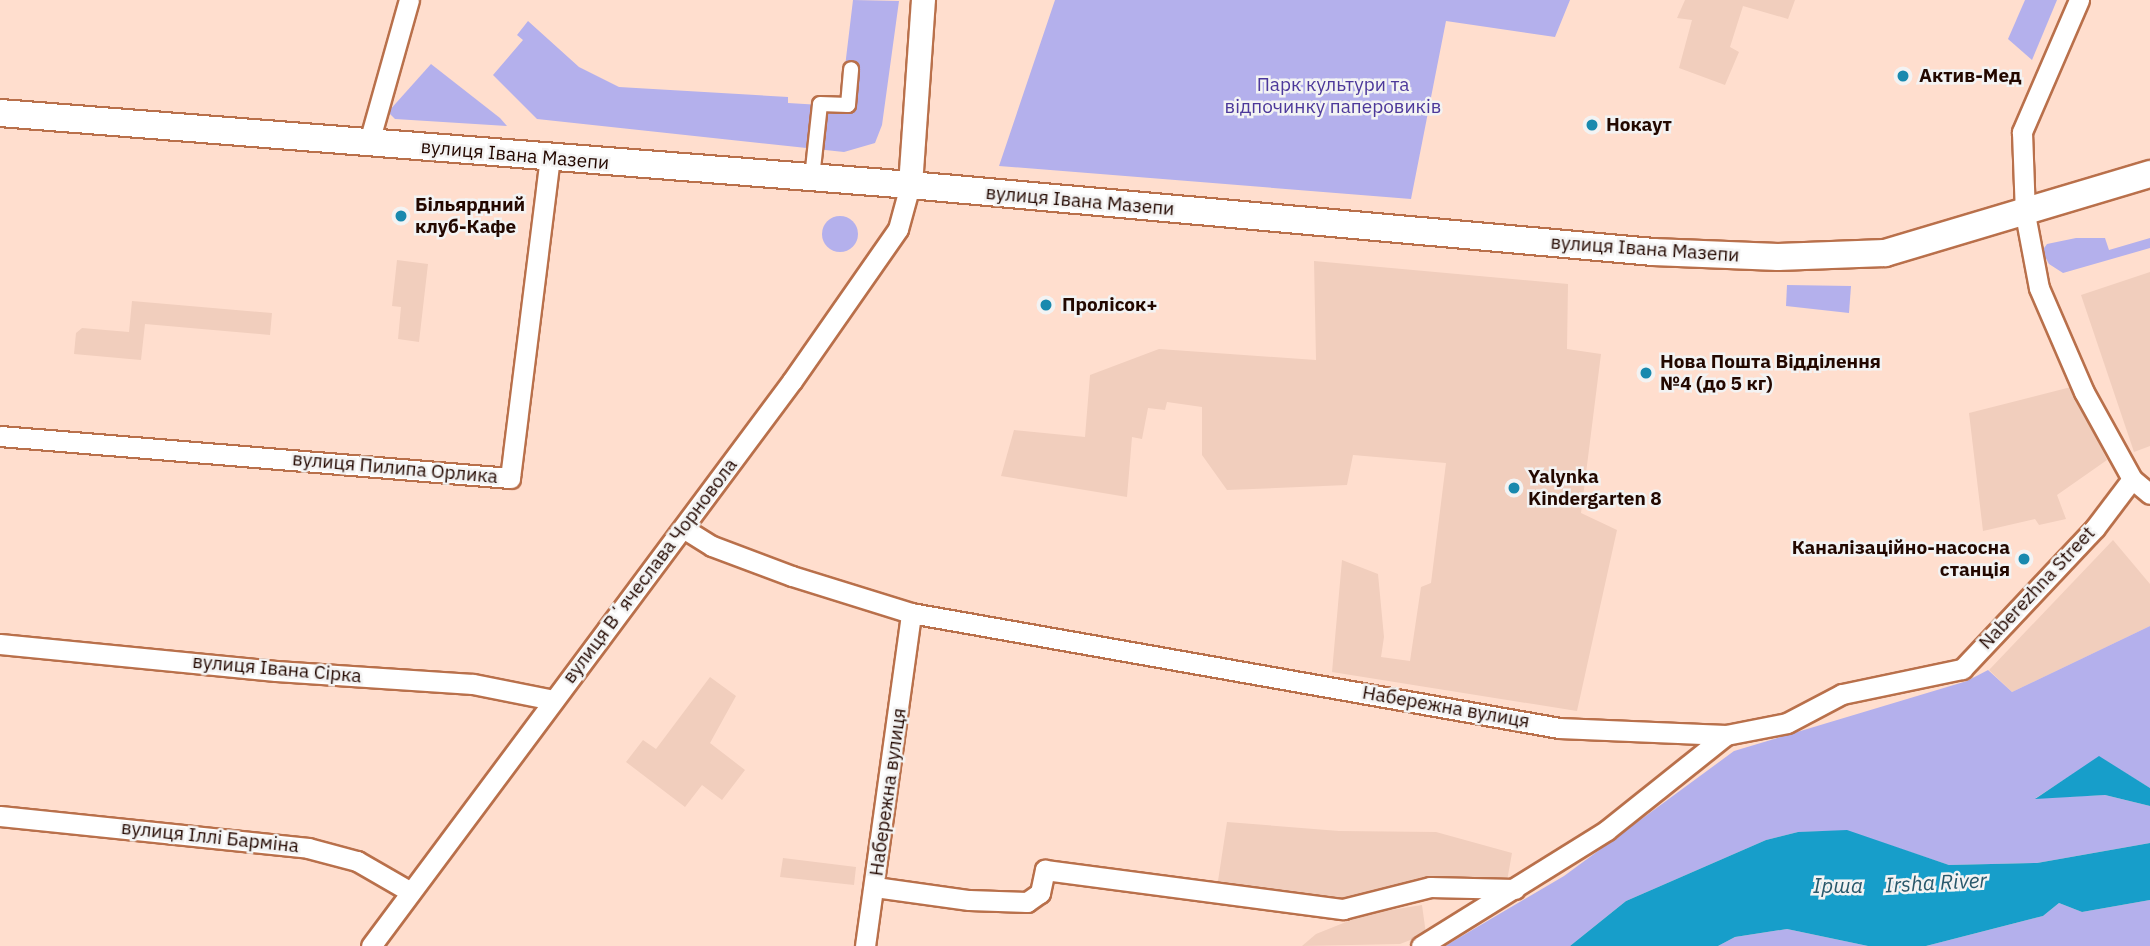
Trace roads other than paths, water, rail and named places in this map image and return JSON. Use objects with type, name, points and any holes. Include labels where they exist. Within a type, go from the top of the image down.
[{"type":"main road","name":"вулиця Івана Мазепи","points":[[0,113],[909,185],[1639,250],[1778,257],[1885,253],[2025,214],[2150,174]]},
{"type":"street","points":[[369,142],[409,0]]},
{"type":"street","points":[[909,185],[923,0]]},
{"type":"street","points":[[2079,0],[2022,132],[2025,214],[2039,288],[2084,391],[2132,479],[2150,494]]},
{"type":"street","points":[[812,178],[820,104],[848,105],[851,69]]},
{"type":"street","name":"вулиця Пилипа Орлика","points":[[0,436],[510,478],[550,158]]},
{"type":"street","name":"вулиця Вʼячеслава Чорновола","points":[[370,946],[683,528],[898,229],[909,185]]},
{"type":"street","name":"Naberezhna Street","points":[[1726,735],[1787,723],[1842,694],[1962,669],[2095,528],[2132,479]]},
{"type":"street","name":"Набережна вулиця","points":[[683,528],[712,546],[804,580],[911,613],[1559,728],[1726,735]]},
{"type":"street","name":"Набережна вулиця","points":[[865,946],[911,613]]},
{"type":"street","name":"вулиця Івана Сірка","points":[[0,644],[276,671],[473,684],[553,700]]},
{"type":"street","points":[[1421,946],[1607,830],[1726,735]]},
{"type":"street","name":"вулиця Іллі Барміна","points":[[0,816],[308,848],[374,868],[411,892]]},
{"type":"street","name":"Набережна вулиця","points":[[875,887],[969,900],[1027,902],[1040,892],[1045,870],[1343,909],[1430,887],[1516,889]]},
{"type":"water","points":[[2099,756],[2150,788],[2150,806],[2105,795],[2035,799]]},
{"type":"water","name":"Ірша","points":[[1847,830],[1949,865],[2037,863],[2150,843],[2150,900],[2082,912],[2059,903],[2043,916],[1926,946],[1868,946],[1787,929],[1735,937],[1718,946],[1570,946],[1626,901],[1766,840],[1798,832]]},
{"type":"place","name":"Актив-Мед","points":[[1903,76]]},
{"type":"place","name":"Нокаут","points":[[1592,125]]},
{"type":"place","name":"Більярдний клуб-Кафе","points":[[401,216]]},
{"type":"place","name":"Пролісок+","points":[[1046,305]]},
{"type":"place","name":"Нова Пошта Відділення №4 (до 5 кг)","points":[[1646,373]]},
{"type":"place","name":"Yalynka Kindergarten 8","points":[[1514,488]]},
{"type":"place","name":"Каналізаційно-насосна станція","points":[[2024,559]]},
{"type":"park label","name":"Парк культури та відпочинку паперовиків","points":[[1333,96]]},
{"type":"water label","name":"Irsha River","points":[[1936,882]]}]
